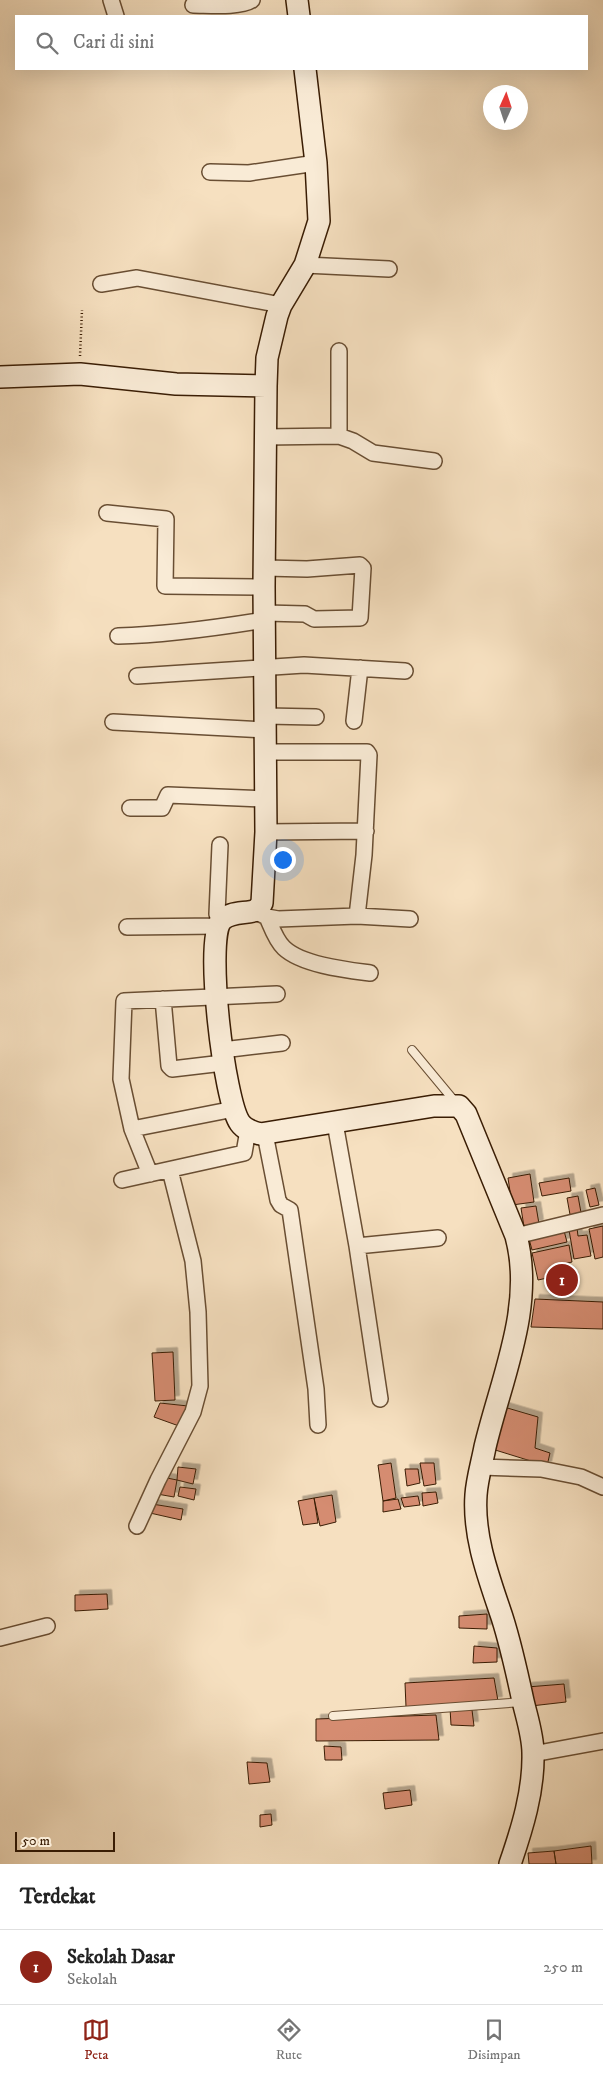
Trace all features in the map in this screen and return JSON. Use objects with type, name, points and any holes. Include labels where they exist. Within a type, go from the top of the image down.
[{"type":"street","points":[[111,0],[116,15]]},
{"type":"street","points":[[193,5],[243,4],[252,0]]},
{"type":"street","points":[[297,0],[299,15]]},
{"type":"street","points":[[305,70],[316,163],[320,221],[305,265],[281,305],[267,358],[265,436],[266,832],[260,914],[283,948],[298,956],[334,969],[370,973]]},
{"type":"street","points":[[210,172],[249,173],[316,163]]},
{"type":"street","points":[[305,265],[389,269]]},
{"type":"street","points":[[101,284],[137,278],[281,305]]},
{"type":"street","points":[[339,351],[339,436]]},
{"type":"street","points":[[0,377],[80,374],[176,384],[266,386]]},
{"type":"street","points":[[265,436],[339,436],[353,441],[373,453],[434,461]]},
{"type":"street","points":[[107,513],[166,519],[165,586],[265,578],[306,569],[360,565],[363,568],[360,618],[314,619],[305,614],[265,616],[215,628],[168,632],[157,635],[118,636]]},
{"type":"street","points":[[137,676],[304,665],[405,671]]},
{"type":"street","points":[[354,721],[360,668]]},
{"type":"street","points":[[113,722],[266,723],[316,717]]},
{"type":"street","points":[[266,752],[367,752],[369,756],[366,831],[357,916]]},
{"type":"street","points":[[130,808],[162,808],[168,796],[265,799]]},
{"type":"street","points":[[266,832],[366,831]]},
{"type":"street","points":[[220,845],[217,914],[219,923],[215,944],[217,997],[230,1101],[239,1122],[256,1132],[335,1123],[434,1106],[459,1106],[466,1114],[516,1236],[522,1268],[519,1312],[510,1360],[495,1406],[480,1467],[476,1496],[478,1529],[483,1558],[510,1641],[531,1736],[533,1754],[530,1793],[510,1864]]},
{"type":"street","points":[[127,927],[219,923],[228,915],[260,914],[278,918],[357,916],[410,919]]},
{"type":"street","points":[[150,1174],[132,1129],[121,1079],[124,1001],[277,994]]},
{"type":"street","points":[[163,999],[169,1066],[172,1069],[282,1043]]},
{"type":"street","points":[[132,1129],[234,1109]]},
{"type":"street","points":[[335,1123],[358,1246],[380,1399]]},
{"type":"street","points":[[122,1180],[244,1153],[256,1132]]},
{"type":"street","points":[[256,1132],[278,1200],[281,1205],[290,1210],[316,1390],[318,1425]]},
{"type":"street","points":[[137,1526],[158,1480],[190,1419],[200,1386],[198,1312],[193,1261],[170,1170]]},
{"type":"street","points":[[516,1236],[603,1215]]},
{"type":"street","points":[[358,1246],[438,1238]]},
{"type":"street","points":[[480,1467],[541,1469],[581,1477],[603,1487]]},
{"type":"street","points":[[0,1638],[47,1626]]},
{"type":"street","points":[[533,1754],[603,1741]]},
{"type":"lane","points":[[412,1050],[459,1106]]},
{"type":"lane","points":[[333,1716],[524,1702]]},
{"type":"path","points":[[80,374],[82,310]]},
{"type":"building","points":[[530,1174],[534,1202],[512,1205],[508,1178]]},
{"type":"building","points":[[569,1178],[571,1191],[542,1196],[539,1183]]},
{"type":"building","points":[[595,1188],[599,1205],[590,1207],[586,1190]]},
{"type":"building","points":[[578,1196],[582,1218],[571,1220],[567,1198]]},
{"type":"building","points":[[536,1206],[539,1224],[524,1227],[521,1208]]},
{"type":"building","points":[[603,1226],[603,1257],[595,1259],[589,1229]]},
{"type":"building","points":[[563,1227],[567,1242],[532,1250],[528,1235]]},
{"type":"building","points":[[577,1228],[578,1236],[587,1235],[591,1256],[574,1259],[569,1230]]},
{"type":"building","points":[[569,1245],[572,1262],[564,1264],[566,1274],[538,1280],[532,1253]]},
{"type":"building","points":[[535,1299],[603,1302],[603,1329],[531,1327]]},
{"type":"building","points":[[173,1352],[175,1400],[155,1401],[152,1353]]},
{"type":"building","points":[[160,1403],[188,1406],[183,1420],[180,1420],[179,1426],[154,1417]]},
{"type":"building","points":[[504,1407],[538,1417],[535,1448],[550,1453],[547,1466],[492,1449]]},
{"type":"building","points":[[391,1463],[396,1498],[383,1501],[378,1465]]},
{"type":"building","points":[[420,1463],[434,1463],[436,1484],[424,1486]]},
{"type":"building","points":[[178,1467],[196,1469],[193,1484],[177,1480]]},
{"type":"building","points":[[405,1469],[418,1469],[420,1483],[407,1486]]},
{"type":"building","points":[[162,1477],[177,1480],[174,1497],[157,1494]]},
{"type":"building","points":[[180,1487],[196,1489],[194,1500],[178,1496]]},
{"type":"building","points":[[436,1492],[438,1503],[423,1506],[422,1493]]},
{"type":"building","points":[[332,1495],[336,1522],[320,1526],[314,1498]]},
{"type":"building","points":[[418,1496],[420,1505],[404,1507],[401,1498]]},
{"type":"building","points":[[314,1498],[318,1523],[303,1525],[298,1501]]},
{"type":"building","points":[[398,1499],[401,1509],[383,1512],[383,1501]]},
{"type":"building","points":[[152,1504],[183,1509],[181,1520],[150,1513]]},
{"type":"building","points":[[107,1594],[108,1609],[75,1611],[75,1595]]},
{"type":"building","points":[[487,1614],[487,1629],[459,1628],[459,1616]]},
{"type":"building","points":[[474,1646],[497,1648],[497,1662],[473,1663]]},
{"type":"building","points":[[494,1678],[498,1701],[406,1707],[405,1683]]},
{"type":"building","points":[[564,1684],[566,1702],[531,1706],[527,1687]]},
{"type":"building","points":[[450,1708],[472,1710],[474,1726],[451,1725]]},
{"type":"building","points":[[436,1715],[439,1740],[316,1741],[316,1719]]},
{"type":"building","points":[[324,1746],[341,1747],[342,1760],[325,1760]]},
{"type":"building","points":[[247,1762],[267,1763],[270,1782],[249,1784]]},
{"type":"building","points":[[410,1790],[412,1805],[385,1809],[383,1793]]},
{"type":"building","points":[[271,1814],[272,1825],[260,1827],[260,1815]]},
{"type":"building","points":[[591,1846],[592,1864],[556,1864],[554,1851]]},
{"type":"building","points":[[554,1851],[556,1864],[529,1864],[528,1853]]},
{"type":"place","name":"Sekolah Dasar","points":[[562,1280]]}]
